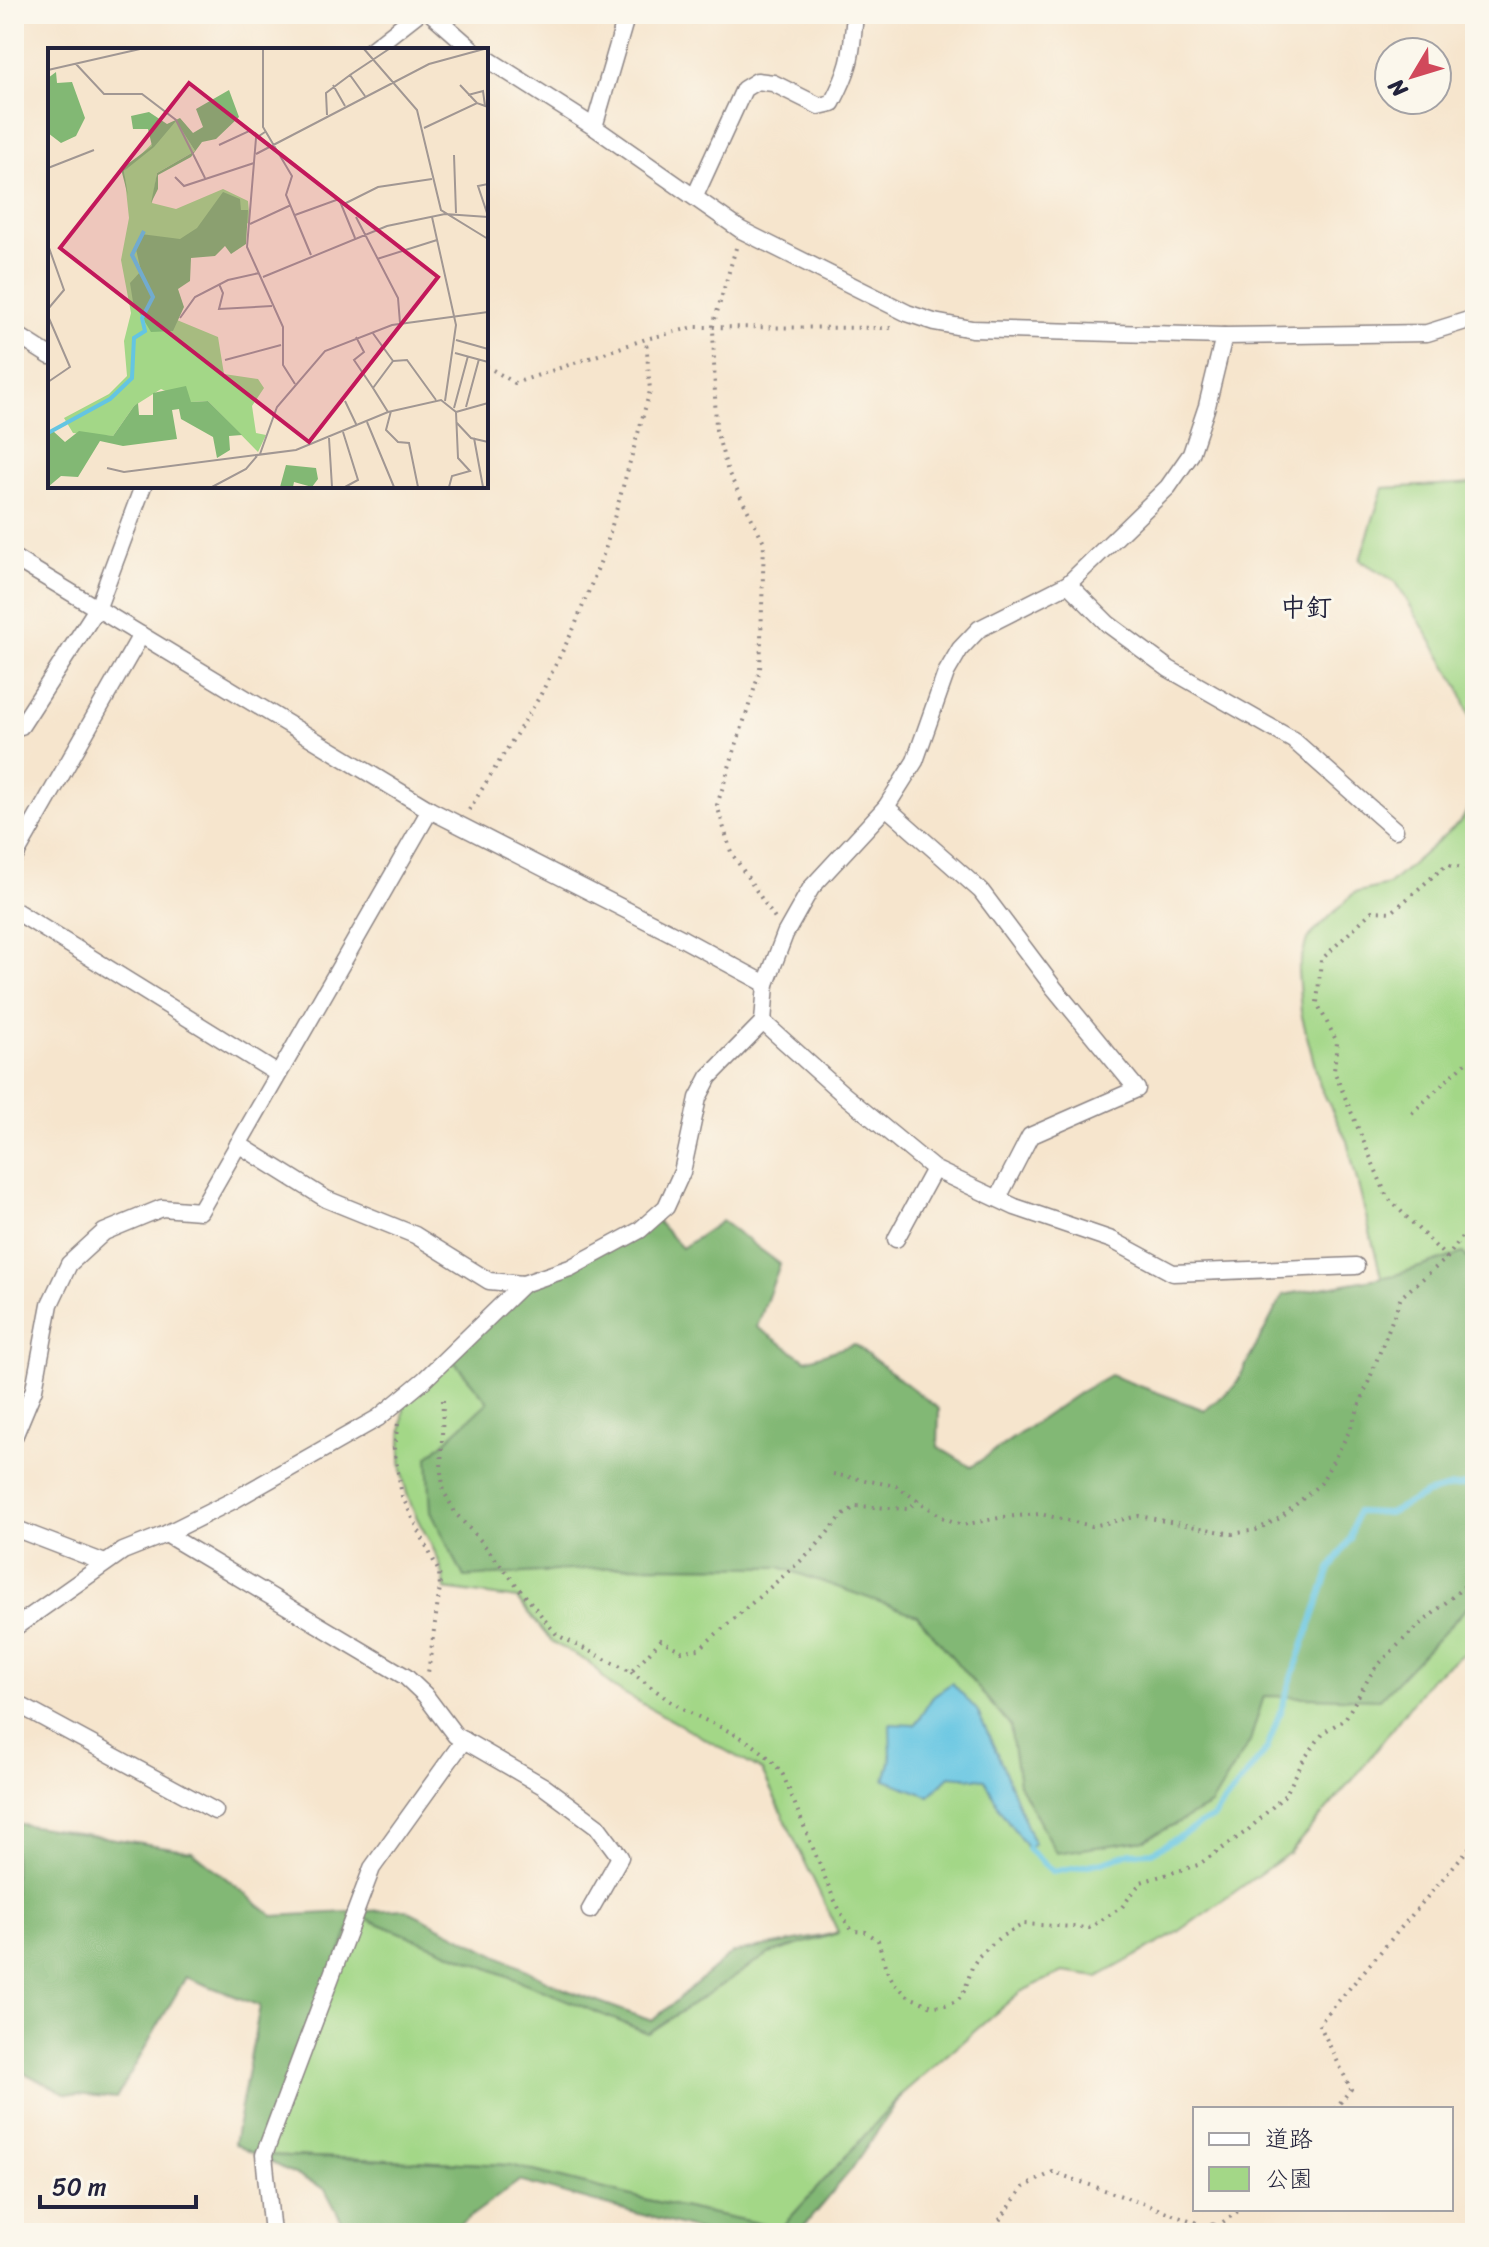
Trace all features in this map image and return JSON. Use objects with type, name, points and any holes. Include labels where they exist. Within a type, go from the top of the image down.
[{"type":"street","points":[[374,48],[417,14]]},
{"type":"street","points":[[432,14],[471,48]]},
{"type":"street","points":[[594,127],[627,14]]},
{"type":"street","points":[[695,196],[744,89],[757,81],[773,83],[819,106],[832,103],[848,72],[854,46],[855,14]]},
{"type":"street","points":[[488,59],[594,127],[741,230],[907,313],[934,322],[972,329],[1224,336],[1427,333],[1475,318]]},
{"type":"street","points":[[14,333],[48,355]]},
{"type":"street","points":[[238,1144],[326,1199],[415,1235],[489,1281],[523,1284],[570,1268],[640,1230],[666,1207],[682,1172],[698,1098],[709,1077],[763,1022],[766,984],[785,934],[811,888],[886,807],[915,761],[946,673],[960,649],[979,629],[1068,584],[1168,487],[1191,454],[1207,406],[1224,336]]},
{"type":"street","points":[[21,726],[98,607],[142,488]]},
{"type":"street","points":[[14,558],[430,810],[766,984]]},
{"type":"street","points":[[1068,584],[1108,624],[1169,669],[1293,740],[1395,830]]},
{"type":"street","points":[[15,855],[141,635]]},
{"type":"street","points":[[886,807],[981,891],[1054,988],[1137,1089],[1030,1136],[998,1198]]},
{"type":"street","points":[[14,1437],[34,1389],[50,1304],[69,1264],[104,1232],[162,1208],[200,1211],[430,810]]},
{"type":"street","points":[[14,910],[278,1074]]},
{"type":"street","points":[[763,1022],[843,1094],[934,1169],[1015,1207],[1112,1240],[1173,1273],[1356,1266]]},
{"type":"street","points":[[896,1239],[934,1169]]},
{"type":"street","points":[[14,1628],[123,1551],[166,1534],[234,1500],[378,1418],[523,1284]]},
{"type":"street","points":[[14,1528],[105,1563]]},
{"type":"street","points":[[166,1534],[406,1677],[425,1695],[455,1735],[543,1786],[597,1826],[620,1857],[590,1910]]},
{"type":"street","points":[[14,1702],[215,1811]]},
{"type":"street","points":[[272,2233],[264,2155],[372,1868],[464,1740]]},
{"type":"path","points":[[741,230],[713,326],[716,430],[728,472],[764,542],[760,671],[717,805],[731,852],[785,934]]},
{"type":"path","points":[[488,367],[515,383],[646,339],[695,327],[898,328]]},
{"type":"path","points":[[459,825],[540,696],[574,628],[605,550],[650,391],[646,339]]},
{"type":"path","points":[[1447,1258],[1387,1197],[1334,1071],[1337,1042],[1317,1003],[1321,960],[1372,911],[1392,912],[1446,865],[1475,870]]},
{"type":"path","points":[[1412,1113],[1475,1054]]},
{"type":"path","points":[[833,1474],[896,1486],[944,1518],[962,1525],[1040,1514],[1092,1526],[1139,1516],[1232,1534],[1256,1530],[1280,1518],[1321,1483],[1350,1430],[1401,1297],[1447,1258],[1475,1218]]},
{"type":"path","points":[[402,1398],[394,1448],[402,1496],[439,1572],[440,1587],[425,1695]]},
{"type":"path","points":[[443,1400],[441,1472],[444,1492],[456,1514],[557,1635],[631,1672],[677,1705],[759,1747],[771,1758],[783,1775],[848,1926],[878,1940],[886,1969],[894,1983],[909,1997],[932,2006],[957,2001],[979,1956],[1000,1937],[1024,1924],[1089,1928],[1122,1907],[1141,1882],[1198,1865],[1247,1831],[1286,1794],[1304,1759],[1324,1732],[1345,1719],[1374,1669],[1475,1577]]},
{"type":"path","points":[[631,1672],[661,1640],[682,1651],[699,1649],[812,1551],[841,1517],[856,1506],[908,1509],[919,1499]]},
{"type":"path","points":[[1337,2107],[1351,2089],[1319,2024],[1475,1841]]},
{"type":"path","points":[[990,2233],[1024,2187],[1053,2172],[1214,2231],[1239,2211]]},
{"type":"green space","points":[[1475,483],[1475,731],[1459,687],[1396,582],[1360,560],[1383,488]]},
{"type":"green space","points":[[1475,795],[1475,1645],[1432,1677],[1354,1778],[1289,1853],[1177,1933],[1098,1977],[1063,1972],[1020,1992],[904,2092],[781,2228],[652,2201],[510,2165],[264,2155],[355,1914],[648,2033],[769,1953],[838,1932],[762,1771],[611,1686],[590,1663],[552,1642],[517,1599],[445,1589],[439,1562],[415,1515],[403,1478],[401,1443],[405,1396],[509,1297],[945,1499],[1364,1355],[1381,1276],[1347,1141],[1320,1086],[1301,1013],[1298,971],[1307,939],[1354,893],[1388,885],[1462,820]]},
{"type":"green space","points":[[654,1218],[682,1248],[722,1221],[780,1264],[757,1327],[806,1360],[854,1344],[939,1409],[938,1447],[971,1467],[1110,1375],[1205,1410],[1235,1386],[1283,1295],[1395,1275],[1463,1253],[1475,1268],[1475,1599],[1380,1699],[1264,1696],[1250,1741],[1211,1805],[1145,1840],[1056,1853],[1019,1784],[1010,1726],[917,1615],[780,1567],[633,1566],[464,1577],[431,1512],[428,1457],[488,1402],[451,1358],[523,1286]]},
{"type":"green space","points":[[14,1823],[192,1851],[273,1916],[405,1909],[564,1989],[652,2021],[732,1953],[838,1933],[769,1954],[648,2033],[355,1914],[264,2155],[510,2165],[652,2201],[781,2228],[904,2092],[851,2170],[798,2233],[708,2233],[519,2181],[460,2224],[457,2233],[348,2233],[325,2189],[234,2144],[260,2006],[186,1977],[116,2098],[65,2093],[14,2068]]},
{"type":"water","points":[[952,1683],[977,1710],[1002,1764],[1034,1844],[1028,1849],[1000,1810],[985,1779],[950,1776],[929,1796],[885,1780],[891,1759],[890,1724],[915,1725],[934,1695]]},
{"type":"waterway","points":[[1028,1849],[1053,1872],[1130,1853],[1152,1852],[1213,1817],[1267,1749],[1330,1569],[1350,1539],[1357,1512],[1389,1513],[1426,1494],[1475,1484]]},
{"type":"district","name":"中釘","points":[[1306,607]]}]
